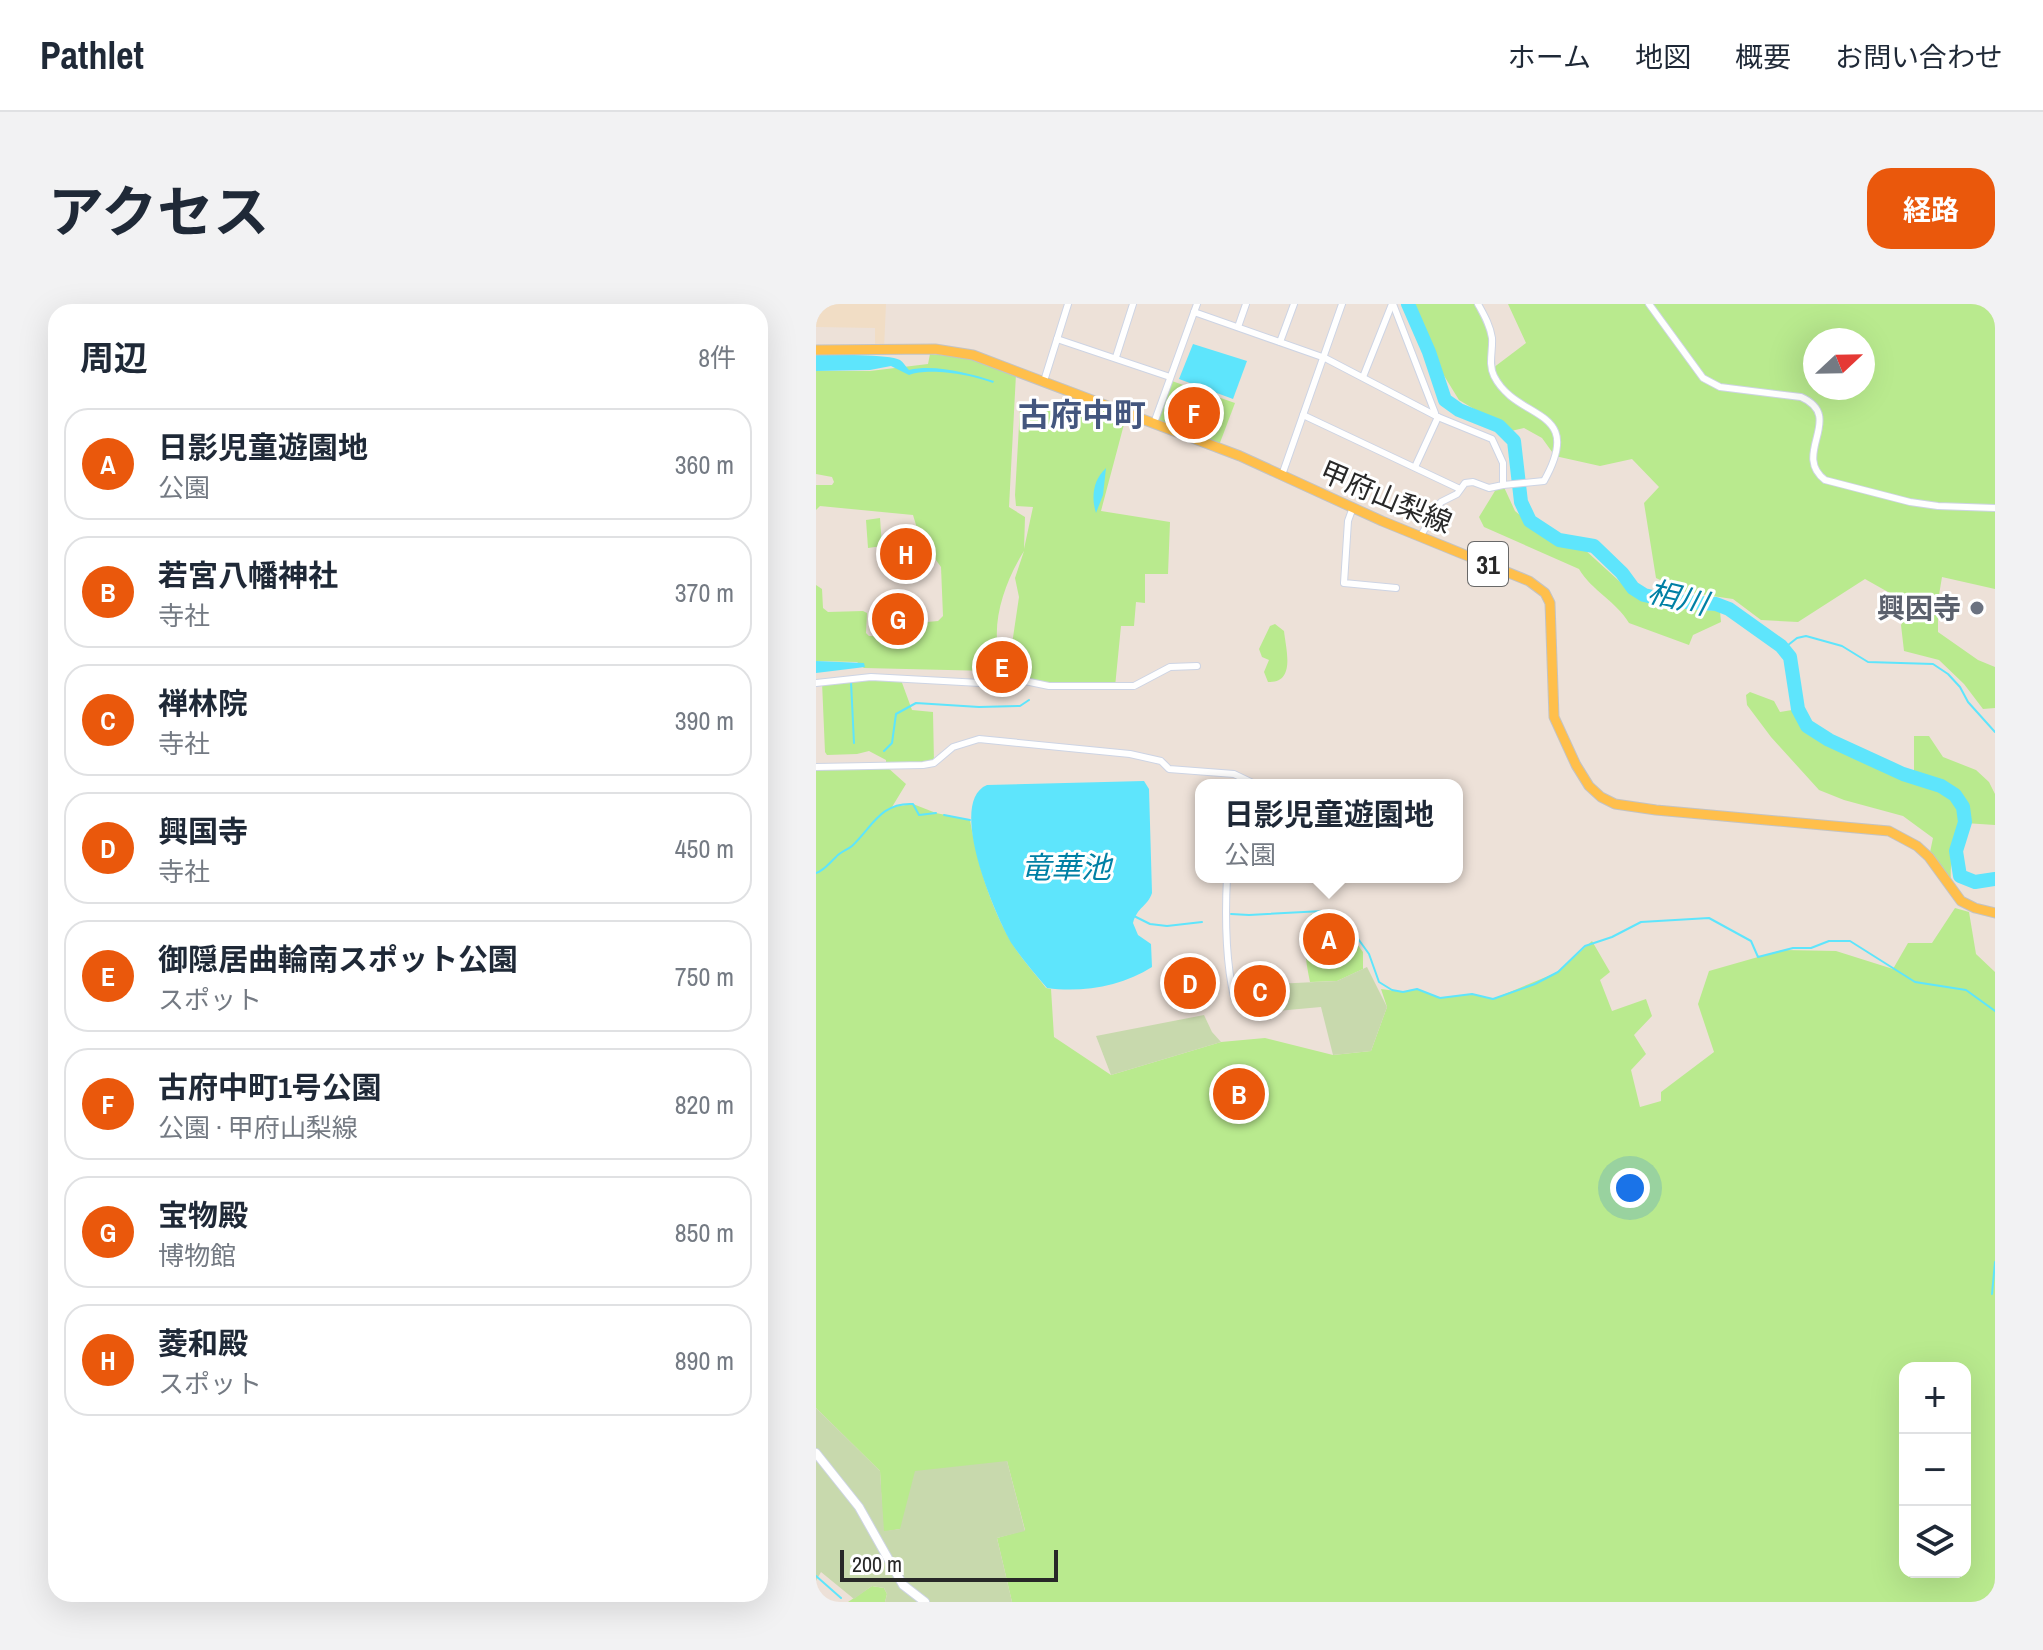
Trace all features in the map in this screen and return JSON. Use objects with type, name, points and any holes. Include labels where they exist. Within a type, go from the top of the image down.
[{"type":"main road","name":"甲府山梨線","points":[[816,350],[935,349],[973,355],[1282,475],[1420,537],[1529,581],[1545,593],[1552,617],[1554,717],[1576,765],[1589,786],[1601,797],[1615,804],[1656,810],[1889,831],[1903,837],[1929,857],[1961,901],[1995,913]]},
{"type":"main road","points":[[816,1453],[859,1507],[903,1585],[925,1602]]},
{"type":"street","points":[[1044,381],[1068,304]]},
{"type":"street","points":[[1116,357],[1133,304]]},
{"type":"street","points":[[1238,327],[1246,304]]},
{"type":"street","points":[[1280,342],[1294,304]]},
{"type":"street","points":[[1282,475],[1342,304]]},
{"type":"street","points":[[1363,377],[1392,304]]},
{"type":"street","points":[[1392,304],[1437,415],[1415,467]]},
{"type":"street","points":[[1420,537],[1441,502],[1454,497],[1469,482],[1489,488],[1544,481],[1557,450],[1551,423],[1544,415],[1528,409],[1494,376],[1490,332],[1478,304]]},
{"type":"street","points":[[1649,304],[1703,378],[1711,383],[1720,387],[1801,397],[1813,404],[1821,423],[1813,450],[1813,463],[1825,480],[1910,502],[1995,508]]},
{"type":"street","points":[[1154,423],[1195,308],[1325,358],[1437,415],[1492,439],[1503,463],[1503,485]]},
{"type":"street","points":[[1057,339],[1170,377]]},
{"type":"street","points":[[1303,415],[1460,489]]},
{"type":"street","points":[[1353,507],[1348,521],[1344,583],[1396,588]]},
{"type":"street","points":[[816,683],[871,677],[980,683],[1020,680],[1049,686],[1134,686],[1170,667],[1197,666]]},
{"type":"street","points":[[816,767],[923,765],[934,763],[953,747],[979,739],[1130,754],[1161,761],[1169,769],[1221,771],[1234,774],[1236,779]]},
{"type":"street","points":[[1227,883],[1225,912],[1234,997]]},
{"type":"shaded area","points":[[816,304],[886,304],[884,349],[875,349],[875,328],[816,327]]},
{"type":"green space","points":[[1415,304],[1478,304],[1488,323],[1493,368],[1526,343],[1508,304],[1995,304],[1995,589],[1942,577],[1938,632],[1978,660],[1995,667],[1995,708],[1983,709],[1964,684],[1939,660],[1904,651],[1901,625],[1911,605],[1865,579],[1798,622],[1761,620],[1733,599],[1685,592],[1656,578],[1644,503],[1659,487],[1632,459],[1600,466],[1555,456],[1542,438],[1524,428],[1511,431],[1459,400],[1435,361]]},
{"type":"green space","points":[[930,354],[968,358],[1016,374],[1009,507],[1025,517],[1024,549],[1033,507],[1016,506],[1015,495],[1020,408],[1024,402],[1097,418],[1103,404],[1127,413],[1101,511],[1170,522],[1168,574],[1145,574],[1145,603],[1136,602],[1134,626],[1121,626],[1115,687],[1049,686],[1020,680],[1011,651],[1019,597],[1015,578],[1024,551],[1002,601],[997,628],[999,654],[990,671],[864,668],[857,662],[816,661],[816,585],[822,589],[823,608],[828,612],[867,613],[866,633],[869,636],[908,635],[913,632],[916,623],[938,621],[943,616],[941,567],[920,538],[913,515],[820,506],[816,510],[816,485],[832,485],[834,482],[832,477],[816,474],[816,371],[870,371],[928,364]]},
{"type":"green space","points":[[1169,380],[1235,403],[1218,448],[1154,423]]},
{"type":"green space","points":[[1503,485],[1515,511],[1541,533],[1584,549],[1641,601],[1685,609],[1720,611],[1721,622],[1693,635],[1689,645],[1629,623],[1579,569],[1484,527],[1479,517],[1498,486]]},
{"type":"green space","points":[[880,518],[882,546],[868,548],[866,520]]},
{"type":"green space","points":[[1275,624],[1284,631],[1287,664],[1283,677],[1268,682],[1264,672],[1269,660],[1262,657],[1259,649],[1270,626]]},
{"type":"green space","points":[[841,679],[901,680],[912,710],[933,712],[934,763],[887,767],[906,784],[892,807],[913,804],[936,813],[970,820],[985,883],[1004,929],[1024,960],[1046,988],[1051,989],[1054,1037],[1111,1075],[1221,1042],[1265,1038],[1333,1055],[1371,1051],[1387,1007],[1381,989],[1403,992],[1417,989],[1440,998],[1472,994],[1493,999],[1558,972],[1592,941],[1610,972],[1600,980],[1612,1011],[1646,999],[1652,1016],[1634,1035],[1646,1054],[1631,1070],[1640,1107],[1661,1101],[1661,1092],[1714,1052],[1698,1004],[1709,971],[1783,950],[1836,951],[1893,969],[1908,943],[1932,943],[1955,908],[1969,912],[1976,954],[1995,972],[1995,1602],[1012,1602],[997,1538],[1025,1530],[1007,1461],[900,1529],[883,1532],[880,1471],[816,1408],[816,767],[886,765],[886,760],[869,751],[827,755],[822,682]]},
{"type":"green space","points":[[1750,692],[1774,701],[1780,712],[1798,709],[1807,726],[1816,733],[1914,778],[1914,736],[1929,736],[1943,757],[1976,770],[1989,782],[1995,794],[1995,825],[1965,823],[1952,856],[1951,891],[1929,857],[1933,838],[1903,816],[1819,790],[1747,705],[1746,695]]},
{"type":"green space","points":[[1311,914],[1337,917],[1363,952],[1363,969],[1337,981],[1310,982],[1306,931]]},
{"type":"green space","points":[[1367,967],[1387,1007],[1371,1051],[1333,1055],[1321,1007],[1277,1011],[1274,984],[1337,981]]},
{"type":"green space","points":[[1204,1015],[1221,1042],[1111,1075],[1096,1036]]},
{"type":"green space","points":[[816,1408],[880,1471],[884,1531],[900,1529],[915,1471],[1007,1461],[1025,1531],[997,1538],[1012,1602],[885,1602],[887,1594],[884,1588],[872,1586],[854,1599],[821,1572],[816,1581]]},
{"type":"green space","points":[[872,1586],[884,1588],[887,1594],[885,1602],[848,1602]]},
{"type":"water","points":[[1193,344],[1247,361],[1233,399],[1179,379]]},
{"type":"water","points":[[816,354],[894,358],[909,370],[940,369],[994,381],[939,372],[909,375],[891,366],[870,370],[816,371]]},
{"type":"water","points":[[1106,468],[1103,495],[1096,513],[1094,489]]},
{"type":"water","points":[[816,661],[864,663],[865,667],[816,673]]},
{"type":"water","name":"竜華池","points":[[1144,781],[1149,789],[1152,893],[1133,923],[1138,935],[1151,944],[1152,967],[1128,979],[1102,986],[1074,990],[1047,988],[1012,944],[986,886],[973,836],[971,813],[976,796],[987,785]]},
{"type":"waterway","name":"相川","points":[[1408,304],[1445,400],[1459,410],[1499,426],[1514,441],[1521,502],[1530,521],[1559,540],[1594,546],[1633,588],[1644,595],[1671,601],[1716,604],[1729,609],[1781,646],[1790,657],[1798,709],[1807,726],[1829,740],[1903,774],[1941,786],[1955,795],[1963,807],[1965,822],[1956,851],[1960,876],[1975,882],[1995,879]]},
{"type":"waterway","points":[[1783,649],[1797,638],[1806,636],[1842,646],[1868,662],[1933,664],[1960,687],[1968,702],[1995,732]]},
{"type":"waterway","points":[[851,682],[854,743]]},
{"type":"waterway","points":[[884,751],[892,743],[896,714],[916,703],[1020,706],[1029,700]]},
{"type":"waterway","points":[[816,873],[852,846],[885,811],[902,804],[913,804],[919,815],[936,813]]},
{"type":"waterway","points":[[944,815],[970,820]]},
{"type":"waterway","points":[[1231,914],[1323,911],[1341,915],[1369,954],[1379,982],[1392,990],[1403,992],[1417,989],[1440,998],[1472,994],[1493,999],[1535,984],[1558,972],[1585,946],[1641,922],[1709,918],[1751,941],[1758,957],[1793,948],[1811,948],[1829,941],[1850,941],[1915,982],[1966,990],[1995,1011]]},
{"type":"waterway","points":[[1134,916],[1150,924],[1167,926],[1202,922]]},
{"type":"waterway","points":[[1992,1294],[1995,1262]]},
{"type":"waterway","points":[[816,1576],[841,1598]]},
{"type":"place","name":"古府中町1号公園","points":[[1194,413]]},
{"type":"place","name":"菱和殿","points":[[906,554]]},
{"type":"place","name":"興因寺","points":[[1977,608]]},
{"type":"place","name":"宝物殿","points":[[898,619]]},
{"type":"place","name":"御隠居曲輪南スポット公園","points":[[1002,667]]},
{"type":"place","name":"日影児童遊園地","points":[[1329,939]]},
{"type":"place","name":"興国寺","points":[[1190,983]]},
{"type":"place","name":"禅林院","points":[[1260,991]]},
{"type":"place","name":"若宮八幡神社","points":[[1239,1094]]},
{"type":"district","name":"古府中町","points":[[1082,414]]}]
